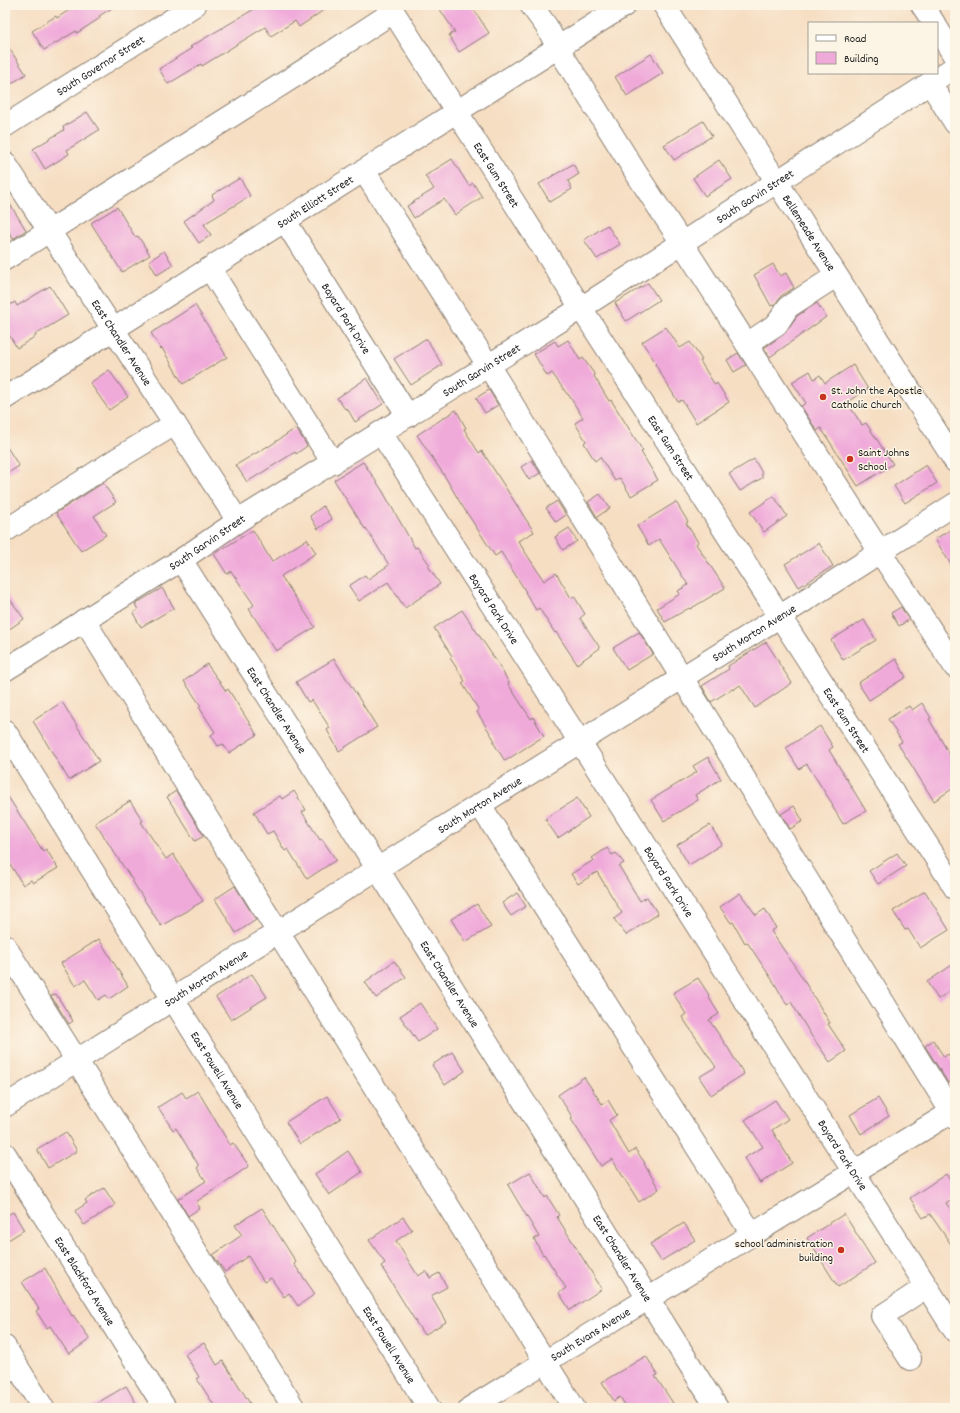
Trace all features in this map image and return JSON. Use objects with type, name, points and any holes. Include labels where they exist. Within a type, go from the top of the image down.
[{"type":"street","name":"South Governor Street","points":[[5,126],[195,5]]},
{"type":"street","points":[[531,5],[547,27],[558,48],[638,176],[955,667]]},
{"type":"street","name":"South Elliott Street","points":[[5,398],[625,5]]},
{"type":"street","name":"Bellemeade Avenue","points":[[664,5],[955,461]]},
{"type":"street","points":[[922,5],[933,22]]},
{"type":"street","points":[[5,259],[308,67],[391,8]]},
{"type":"street","name":"East Gum Street","points":[[391,8],[779,617],[955,888]]},
{"type":"street","points":[[938,30],[955,57]]},
{"type":"street","name":"South Garvin Street","points":[[5,670],[181,560],[238,521],[581,308],[955,67]]},
{"type":"street","points":[[930,83],[955,123]]},
{"type":"street","name":"East Chandler Avenue","points":[[5,163],[238,521]]},
{"type":"street","points":[[364,171],[488,365],[954,1113]]},
{"type":"street","name":"Bayard Park Drive","points":[[285,221],[408,416]]},
{"type":"street","points":[[210,269],[332,463]]},
{"type":"street","points":[[747,344],[777,324],[788,307],[836,276]]},
{"type":"street","points":[[5,531],[117,459],[175,424]]},
{"type":"street","name":"Bayard Park Drive","points":[[381,433],[580,742],[955,1331]]},
{"type":"street","name":"South Morton Avenue","points":[[5,1106],[377,869],[779,617],[955,504]]},
{"type":"street","name":"East Chandler Avenue","points":[[181,560],[717,1408]]},
{"type":"street","points":[[84,620],[574,1408]]},
{"type":"street","name":"East Powell Avenue","points":[[5,731],[429,1408]]},
{"type":"street","points":[[480,805],[752,1234]]},
{"type":"street","points":[[5,946],[294,1408]]},
{"type":"street","name":"South Evans Avenue","points":[[470,1408],[752,1234],[954,1113]]},
{"type":"street","name":"East Blackford Avenue","points":[[5,1154],[165,1408]]},
{"type":"street","points":[[910,1359],[882,1316],[926,1287]]},
{"type":"street","points":[[5,1347],[43,1408]]},
{"type":"building","points":[[77,5],[117,5],[99,16],[100,18],[77,33],[76,31],[44,50],[32,31],[56,16],[57,18]]},
{"type":"building","points":[[261,5],[331,5],[299,27],[295,21],[271,36],[265,27],[202,66],[201,64],[168,84],[159,69],[192,48],[190,47]]},
{"type":"building","points":[[437,5],[471,5],[489,33],[459,52],[449,35],[455,32]]},
{"type":"building","points":[[5,42],[26,74],[5,88]]},
{"type":"building","points":[[651,54],[663,73],[627,96],[615,77]]},
{"type":"building","points":[[87,112],[99,130],[67,150],[69,154],[45,169],[33,149],[64,130],[63,127]]},
{"type":"building","points":[[703,121],[712,136],[674,160],[664,145]]},
{"type":"building","points":[[452,159],[469,186],[473,183],[482,197],[455,215],[444,199],[414,218],[407,206],[434,189],[425,176]]},
{"type":"building","points":[[719,160],[732,179],[705,196],[693,178]]},
{"type":"building","points":[[573,164],[579,174],[568,181],[572,189],[550,202],[539,184]]},
{"type":"building","points":[[240,178],[250,196],[204,224],[211,235],[199,243],[184,221],[214,200],[212,195]]},
{"type":"building","points":[[5,196],[26,230],[13,239],[5,225]]},
{"type":"building","points":[[117,207],[135,237],[138,236],[150,255],[122,272],[91,223]]},
{"type":"building","points":[[607,225],[620,244],[597,259],[584,240]]},
{"type":"building","points":[[164,251],[173,265],[157,275],[149,261]]},
{"type":"building","points":[[773,264],[780,276],[786,273],[794,288],[781,296],[776,303],[771,306],[754,275]]},
{"type":"building","points":[[648,283],[659,300],[626,321],[615,303]]},
{"type":"building","points":[[50,286],[68,315],[17,348],[5,328],[5,308],[15,302],[17,306]]},
{"type":"building","points":[[817,303],[826,317],[770,357],[764,348],[784,334],[797,316]]},
{"type":"building","points":[[195,305],[227,357],[183,384],[162,348],[161,349],[151,333]]},
{"type":"building","points":[[666,327],[680,348],[690,342],[702,360],[700,361],[715,385],[717,383],[729,402],[696,423],[682,400],[678,402],[655,364],[656,363],[642,342]]},
{"type":"building","points":[[427,339],[442,365],[411,385],[394,359]]},
{"type":"building","points":[[568,340],[580,360],[583,358],[595,375],[594,376],[609,401],[611,400],[643,451],[641,452],[658,480],[631,496],[620,478],[615,481],[600,457],[595,461],[584,443],[586,441],[575,423],[583,418],[568,394],[552,373],[547,376],[534,354],[555,341],[558,346]]},
{"type":"building","points":[[738,353],[746,365],[734,372],[727,360]]},
{"type":"building","points":[[853,365],[868,389],[847,402],[862,425],[866,423],[893,464],[858,486],[821,428],[817,431],[801,406],[806,403],[792,382],[810,371],[814,379],[820,375],[825,383]]},
{"type":"building","points":[[109,370],[128,397],[109,410],[90,383]]},
{"type":"building","points":[[367,378],[383,404],[355,422],[347,408],[345,409],[337,398]]},
{"type":"building","points":[[489,390],[498,405],[485,413],[476,398]]},
{"type":"building","points":[[456,410],[466,428],[464,429],[479,453],[482,451],[534,532],[518,541],[544,581],[556,573],[571,598],[574,596],[585,614],[580,618],[600,648],[577,664],[539,608],[536,610],[501,552],[495,556],[417,435]]},
{"type":"building","points":[[296,428],[307,446],[296,454],[295,452],[247,482],[236,465],[268,447]]},
{"type":"building","points":[[5,444],[19,466],[5,475]]},
{"type":"building","points":[[754,459],[762,473],[762,478],[740,491],[729,474]]},
{"type":"building","points":[[532,460],[540,473],[529,480],[521,467]]},
{"type":"building","points":[[363,462],[382,490],[415,548],[417,547],[430,565],[428,566],[440,584],[405,608],[388,582],[359,601],[349,586],[365,575],[368,579],[389,565],[334,480]]},
{"type":"building","points":[[926,465],[937,483],[905,503],[894,486]]},
{"type":"building","points":[[103,483],[116,502],[94,516],[106,535],[81,551],[56,513]]},
{"type":"building","points":[[600,494],[610,508],[597,517],[588,502]]},
{"type":"building","points":[[774,496],[787,516],[764,532],[750,512]]},
{"type":"building","points":[[557,501],[566,515],[556,522],[546,508]]},
{"type":"building","points":[[676,502],[688,522],[686,523],[698,542],[696,544],[725,588],[665,622],[657,608],[680,594],[678,591],[688,585],[659,539],[649,546],[637,526]]},
{"type":"building","points":[[323,506],[332,519],[318,529],[310,516]]},
{"type":"building","points":[[955,527],[955,571],[935,539]]},
{"type":"building","points":[[569,528],[577,541],[563,550],[555,537]]},
{"type":"building","points":[[253,530],[272,562],[307,539],[316,553],[281,576],[315,627],[276,651],[249,609],[254,605],[231,571],[227,574],[214,554]]},
{"type":"building","points":[[819,543],[833,566],[799,587],[785,564]]},
{"type":"building","points":[[162,588],[174,608],[141,627],[133,613],[138,610],[135,604]]},
{"type":"building","points":[[5,592],[24,619],[5,632]]},
{"type":"building","points":[[901,607],[909,620],[899,626],[891,613]]},
{"type":"building","points":[[462,610],[499,665],[509,683],[508,684],[531,719],[533,717],[544,736],[505,761],[493,742],[495,741],[477,712],[479,710],[462,683],[465,681],[450,658],[452,656],[434,628]]},
{"type":"building","points":[[864,620],[876,640],[843,660],[831,640]]},
{"type":"building","points":[[639,632],[653,654],[627,670],[613,648]]},
{"type":"building","points":[[766,642],[792,683],[755,708],[740,685],[711,702],[702,686],[729,669],[728,666]]},
{"type":"building","points":[[334,659],[377,727],[339,751],[327,730],[330,728],[312,700],[308,702],[296,682]]},
{"type":"building","points":[[896,659],[906,677],[869,700],[858,683]]},
{"type":"building","points":[[207,664],[226,691],[228,689],[257,735],[229,753],[223,744],[218,746],[211,735],[215,732],[199,707],[201,706],[184,681]]},
{"type":"building","points":[[62,702],[99,761],[69,780],[33,721]]},
{"type":"building","points":[[922,703],[931,718],[929,719],[955,764],[955,787],[934,801],[898,744],[902,742],[888,719],[909,706],[912,710]]},
{"type":"building","points":[[820,726],[833,747],[829,750],[866,811],[843,824],[832,806],[833,805],[807,764],[799,769],[786,748]]},
{"type":"building","points":[[708,757],[721,779],[695,795],[698,800],[664,821],[651,800],[697,772],[693,766]]},
{"type":"building","points":[[176,791],[204,836],[195,841],[167,797]]},
{"type":"building","points":[[294,791],[306,810],[302,812],[320,840],[322,839],[336,860],[307,879],[288,849],[285,851],[273,831],[267,834],[254,812],[280,796],[282,799]]},
{"type":"building","points":[[5,792],[43,851],[46,849],[58,868],[33,883],[31,880],[23,885],[5,856]]},
{"type":"building","points":[[577,798],[589,817],[558,838],[545,819]]},
{"type":"building","points":[[130,801],[143,821],[141,822],[166,859],[173,854],[203,901],[161,926],[95,823]]},
{"type":"building","points":[[794,806],[803,821],[790,829],[781,814]]},
{"type":"building","points":[[710,825],[722,844],[689,865],[677,845]]},
{"type":"building","points":[[607,848],[612,855],[616,853],[624,863],[619,866],[640,901],[647,897],[658,914],[626,935],[614,919],[622,913],[597,872],[578,884],[571,874],[594,860],[592,858]]},
{"type":"building","points":[[897,853],[906,866],[878,884],[869,871]]},
{"type":"building","points":[[235,886],[256,920],[236,933],[215,899]]},
{"type":"building","points":[[925,891],[949,930],[920,948],[908,929],[905,930],[893,911]]},
{"type":"building","points":[[517,893],[526,906],[511,916],[502,903]]},
{"type":"building","points":[[740,893],[756,915],[765,909],[776,928],[771,931],[798,971],[830,1023],[828,1024],[846,1051],[830,1062],[811,1035],[791,1002],[787,1005],[747,942],[745,943],[733,922],[731,923],[720,907]]},
{"type":"building","points":[[477,904],[491,927],[465,942],[451,919]]},
{"type":"building","points":[[99,939],[128,986],[109,999],[106,995],[98,1000],[85,980],[75,986],[61,963]]},
{"type":"building","points":[[394,961],[406,977],[376,998],[365,982]]},
{"type":"building","points":[[955,963],[955,988],[938,999],[927,982]]},
{"type":"building","points":[[252,974],[267,997],[231,1020],[216,997]]},
{"type":"building","points":[[698,978],[719,1014],[709,1020],[744,1074],[711,1095],[699,1077],[716,1067],[682,1017],[686,1014],[673,993]]},
{"type":"building","points":[[56,994],[73,1021],[69,1024],[51,996]]},
{"type":"building","points":[[420,1003],[437,1029],[418,1042],[400,1016]]},
{"type":"building","points":[[933,1040],[944,1057],[948,1054],[955,1063],[955,1078],[948,1083],[925,1046]]},
{"type":"building","points":[[452,1052],[465,1071],[445,1085],[432,1065]]},
{"type":"building","points":[[584,1077],[602,1104],[608,1100],[617,1115],[609,1120],[629,1154],[635,1149],[645,1163],[644,1164],[659,1189],[639,1202],[612,1159],[601,1166],[571,1119],[573,1118],[558,1095]]},
{"type":"building","points":[[198,1091],[230,1145],[233,1143],[249,1166],[196,1202],[200,1208],[188,1216],[178,1199],[206,1181],[197,1168],[199,1166],[176,1128],[173,1130],[158,1107],[182,1092],[186,1098]]},
{"type":"building","points":[[327,1096],[341,1118],[300,1144],[286,1122]]},
{"type":"building","points":[[878,1098],[889,1116],[861,1134],[850,1115]]},
{"type":"building","points":[[775,1100],[788,1119],[772,1130],[792,1163],[760,1183],[744,1158],[763,1147],[745,1120]]},
{"type":"building","points":[[66,1132],[77,1151],[48,1168],[37,1149]]},
{"type":"building","points":[[348,1151],[362,1172],[329,1195],[315,1174]]},
{"type":"building","points":[[530,1172],[545,1198],[547,1196],[559,1215],[557,1217],[602,1289],[570,1310],[559,1293],[566,1288],[544,1254],[543,1255],[534,1239],[539,1237],[508,1185]]},
{"type":"building","points":[[946,1174],[955,1188],[955,1197],[946,1203],[955,1216],[955,1250],[930,1214],[923,1218],[910,1198]]},
{"type":"building","points":[[104,1188],[115,1205],[84,1225],[75,1211],[87,1203],[85,1200]]},
{"type":"building","points":[[262,1208],[296,1262],[294,1264],[315,1294],[298,1306],[289,1293],[284,1297],[271,1278],[264,1282],[248,1256],[225,1272],[213,1255],[242,1235],[235,1225]]},
{"type":"building","points":[[13,1212],[24,1230],[5,1242],[5,1216]]},
{"type":"building","name":"school administration building","points":[[844,1214],[875,1263],[838,1287],[807,1238]]},
{"type":"building","points":[[403,1217],[412,1230],[396,1241],[418,1276],[426,1271],[430,1278],[439,1273],[447,1287],[431,1296],[446,1322],[424,1335],[381,1266],[385,1263],[369,1240]]},
{"type":"building","points":[[684,1223],[695,1240],[661,1261],[650,1244]]},
{"type":"building","points":[[45,1268],[72,1316],[73,1315],[90,1339],[69,1354],[50,1326],[47,1328],[36,1311],[39,1309],[22,1282]]},
{"type":"building","points":[[204,1343],[217,1365],[223,1361],[253,1408],[216,1408],[197,1379],[199,1377],[185,1354]]},
{"type":"building","points":[[646,1356],[658,1375],[655,1376],[673,1403],[665,1408],[627,1408],[620,1397],[614,1401],[602,1382]]},
{"type":"building","points":[[126,1386],[139,1408],[89,1408]]},
{"type":"place","name":"St. John the Apostle Catholic Church","points":[[823,397]]},
{"type":"place","name":"Saint Johns School","points":[[850,459]]},
{"type":"place","name":"school administration building","points":[[841,1250]]}]
